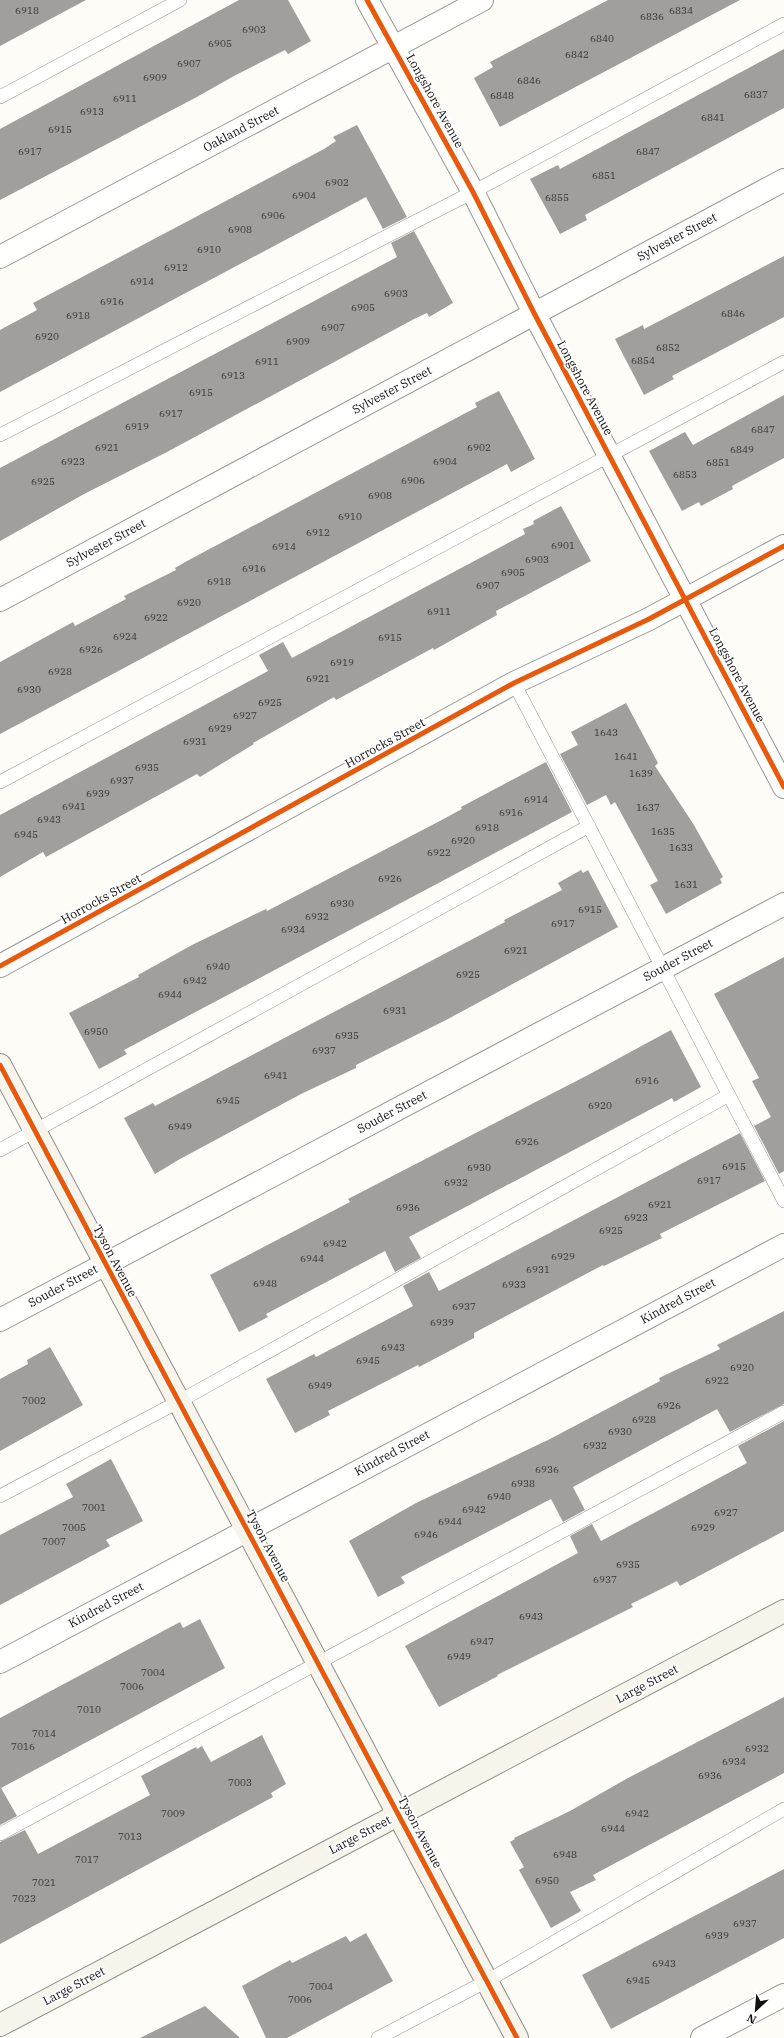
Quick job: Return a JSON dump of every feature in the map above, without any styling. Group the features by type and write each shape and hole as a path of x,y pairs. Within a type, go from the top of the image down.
{"street":[{"name":"Longshore Avenue","path":"367,0 473,192 534,313 784,787"},
{"name":"Oakland Street","path":"0,257 482,0"},
{"name":"Sylvester Street","path":"0,600 784,180"},
{"name":"Horrocks Street","path":"0,966 514,682 649,619 784,546"},
{"name":"Souder Street","path":"0,1320 784,904"},
{"name":"Tyson Avenue","path":"0,1065 34,1132 178,1402 248,1529 318,1663 400,1814 517,2038"},
{"name":"Kindred Street","path":"0,1662 784,1245"},
{"name":"Large Street","path":"0,2025 784,1611"},
{"path":"702,2038 784,1995"}],"lane":[{"path":"0,97 180,0"},
{"path":"0,435 473,192 784,24"},
{"path":"0,782 784,362"},
{"path":"514,682 784,1201"},
{"path":"0,1150 589,826"},
{"path":"0,1496 178,1402 729,1095"},
{"path":"0,1834 784,1412"},
{"path":"378,2038 487,1981 784,1809"}],"building":[{"path":"0,0 86,0 0,46"},
{"path":"239,0 288,0 311,41 288,54 285,50 234,76 0,200 0,129"},
{"path":"608,0 740,0 500,127 474,78 493,67 490,62"},
{"path":"784,49 784,108 585,215 587,220 560,234 530,179 558,165 560,169"},
{"path":"357,125 407,217 383,229 366,197 0,392 0,330 37,310 33,303 324,149 336,141 333,137"},
{"path":"414,231 453,303 429,317 427,313 414,319 167,452 86,493 0,541 0,468 397,257 391,243"},
{"path":"784,256 784,317 672,376 674,379 644,395 615,339 643,325 644,329"},
{"path":"499,391 535,459 511,472 507,464 0,734 0,662 73,622 75,626 126,599 124,596 176,570 175,568 187,561 477,407 475,403"},
{"path":"784,395 784,458 732,486 733,489 701,506 699,502 682,511 649,451 685,432 693,445"},
{"path":"561,506 591,561 496,611 497,615 434,650 433,648 336,700 334,697 253,743 254,744 200,777 197,774 46,857 43,852 0,877 0,815 268,671 259,655 283,642 292,658 525,534 523,529 534,524 533,521"},
{"path":"626,703 658,763 655,766 694,825 723,877 720,879 722,883 666,914 650,885 658,881 615,802 611,805 606,795 587,805 560,754 578,745 571,732"},
{"path":"546,762 572,812 124,1050 127,1054 99,1069 69,1013 139,977 138,975 192,945 266,909 267,911 436,823 462,809 461,807"},
{"path":"581,870 583,873 588,870 618,927 446,1020 356,1065 356,1068 301,1094 155,1174 124,1118 153,1103 155,1106 505,922 504,920 562,890 558,883"},
{"path":"784,957 784,1171 779,1174 754,1126 771,1117 752,1081 759,1078 714,994"},
{"path":"671,1030 701,1087 674,1102 672,1098 409,1237 421,1258 395,1272 385,1251 266,1314 268,1317 239,1332 210,1275 350,1202 348,1199 588,1075"},
{"path":"740,1133 765,1181 660,1234 662,1238 604,1266 603,1265 474,1333 474,1338 419,1367 418,1365 328,1411 330,1415 295,1433 266,1379 314,1354 316,1357 413,1306 403,1286 429,1272 439,1291"},
{"path":"784,1311 784,1404 730,1432 717,1409 573,1487 585,1510 563,1522 551,1499 401,1577 405,1583 378,1597 349,1541 416,1503 548,1440 660,1381 659,1378 720,1349 717,1345"},
{"path":"50,1347 83,1405 0,1451 0,1379 28,1364 27,1360"},
{"path":"784,1421 784,1531 680,1586 677,1581 631,1604 633,1607 497,1675 498,1676 439,1707 405,1646 578,1553 570,1536 592,1524 601,1541 747,1463 738,1446"},
{"path":"111,1459 143,1521 106,1540 110,1546 0,1605 0,1535 73,1497 66,1484"},
{"path":"200,1619 225,1668 1,1788 17,1816 0,1825 0,1718 180,1622 183,1628"},
{"path":"784,1697 784,1773 593,1875 596,1880 570,1892 581,1911 551,1928 519,1870 524,1867 510,1842 515,1839 514,1838 570,1811 628,1778"},
{"path":"262,1735 286,1784 271,1793 273,1797 0,1944 0,1842 25,1830 38,1854 150,1795 141,1776 196,1747 197,1749 202,1746 211,1762"},
{"path":"784,1869 784,1938 611,2029 582,1975"},
{"path":"366,1933 393,1981 287,2038 266,2038 242,1986 290,1960 292,1963 346,1936 350,1942"},
{"path":"205,2006 240,2038 140,2038"}],"cycle path":[{"path":"367,0 473,192 534,313 784,787"},
{"path":"0,966 514,683 649,619 784,546"},
{"path":"0,1065 517,2038"}]}
